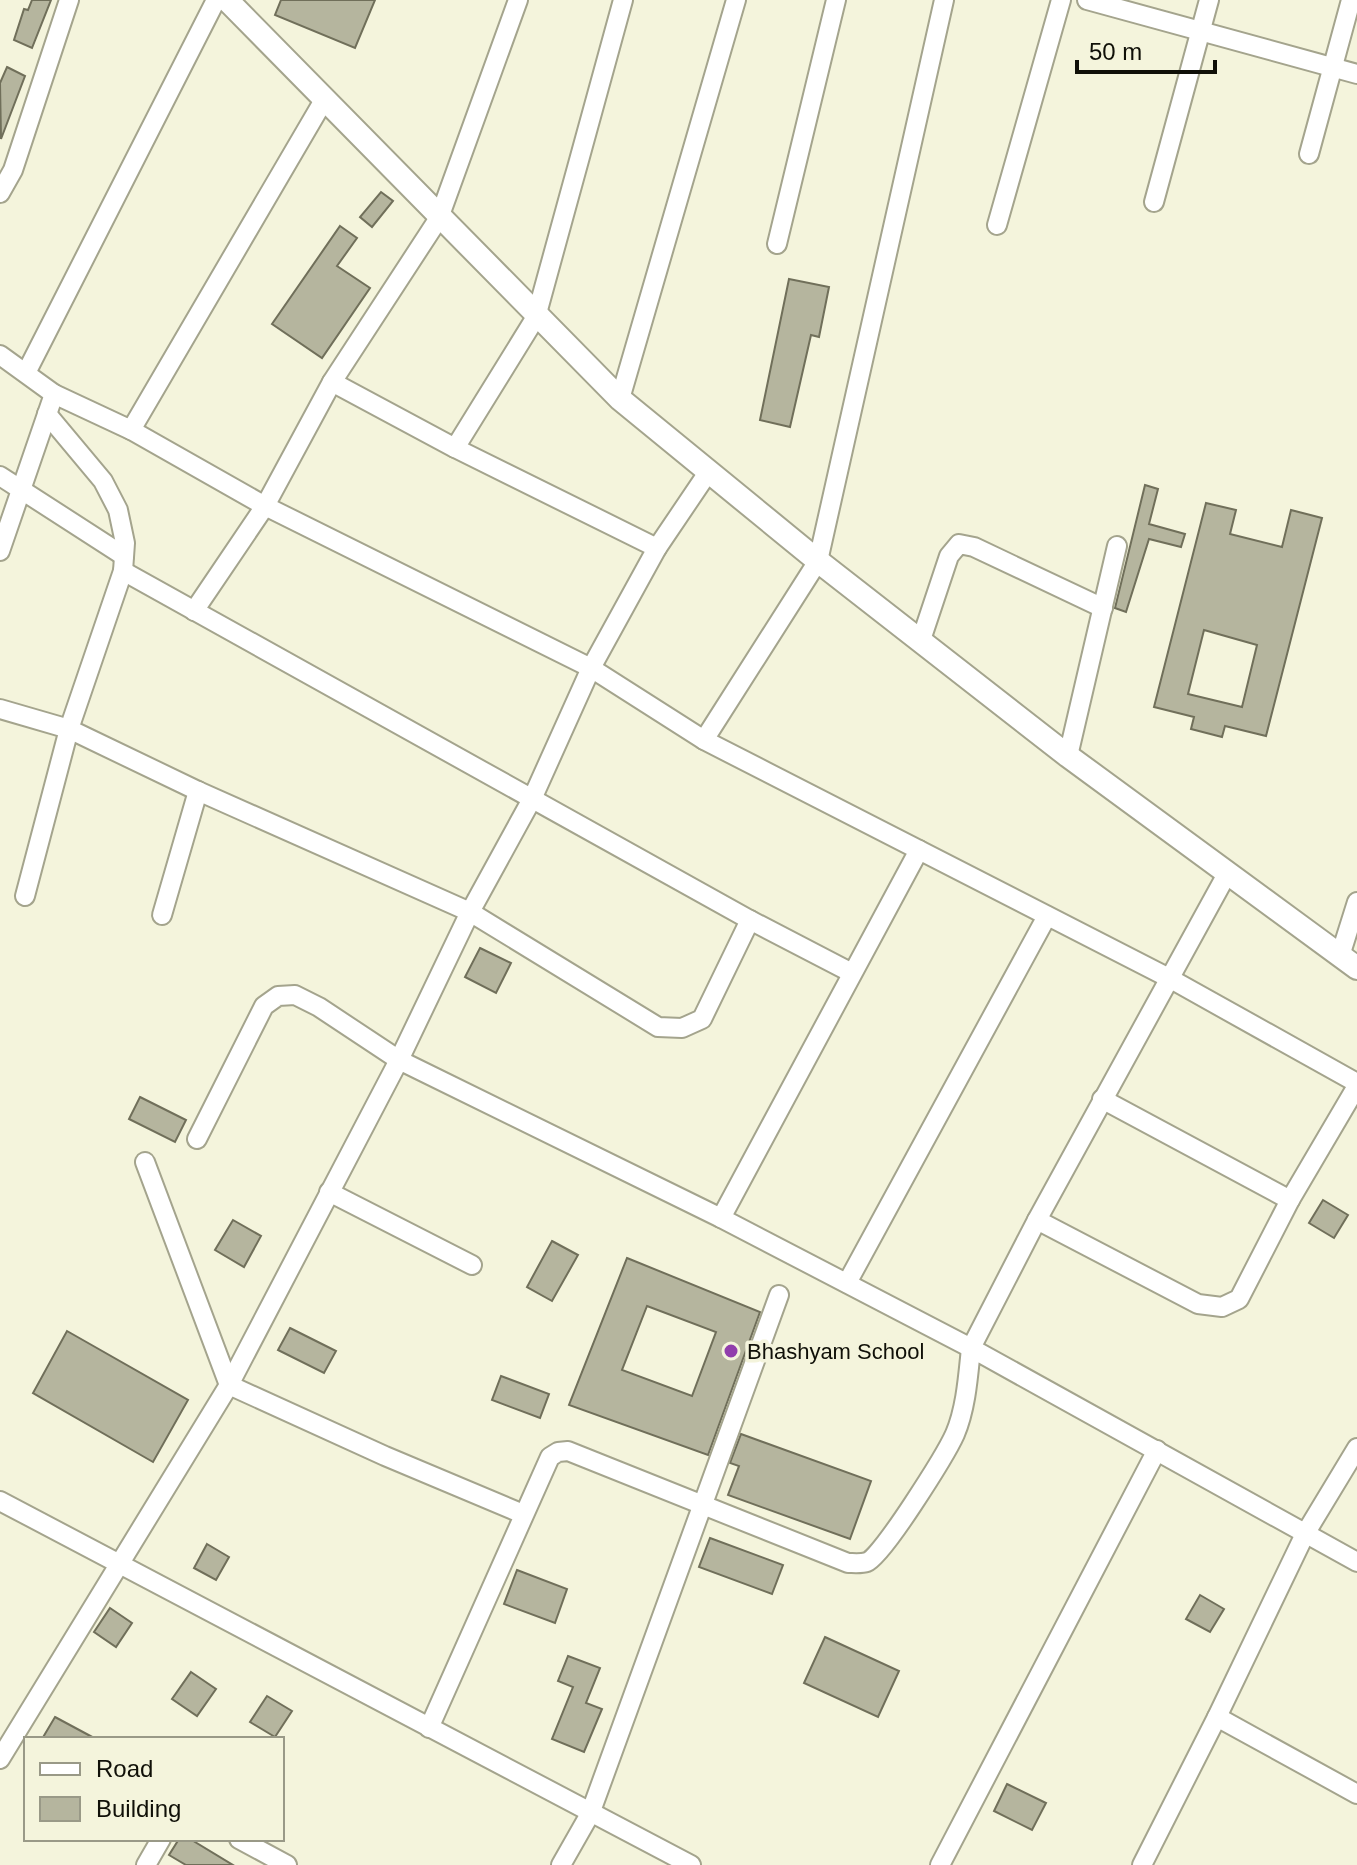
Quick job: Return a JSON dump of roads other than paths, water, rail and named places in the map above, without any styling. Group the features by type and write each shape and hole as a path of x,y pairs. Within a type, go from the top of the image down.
{"street":[{"path":"0,193 13,170 69,0"},
{"path":"26,373 216,0"},
{"path":"227,0 620,399 818,561 1068,756 1349,962 1357,902"},
{"path":"194,611 265,506 332,382 439,218 518,0"},
{"path":"455,448 536,317 623,0"},
{"path":"620,399 736,0"},
{"path":"777,244 836,0"},
{"path":"704,740 818,561 944,0"},
{"path":"997,225 1061,0"},
{"path":"1087,0 1357,74"},
{"path":"1154,202 1209,0"},
{"path":"1309,154 1351,0"},
{"path":"131,430 324,100"},
{"path":"0,355 54,394 131,430 265,506 591,668 704,740 1169,978 1357,1084 1290,1200 1239,1299 1222,1307 1198,1304 1037,1220"},
{"path":"332,382 455,448 657,548"},
{"path":"0,551 54,394"},
{"path":"25,896 69,729 123,564 125,543 118,510 103,481 47,414"},
{"path":"0,1759 229,1385 399,1060 470,912 532,799 591,668 657,548 709,471"},
{"path":"0,476 22,488 123,564 194,611 750,920 852,973"},
{"path":"921,640 949,556 959,544 974,547 1103,608"},
{"path":"1068,756 1117,546"},
{"path":"0,709 69,729 198,791 470,912 658,1027 682,1028 702,1019 750,920"},
{"path":"162,915 198,791"},
{"path":"721,1218 919,850"},
{"path":"429,1728 523,1514 550,1457 558,1452 568,1451 848,1563 867,1562 877,1554 891,1537 954,1435 963,1408 971,1348 1102,1099 1228,872"},
{"path":"847,1283 1047,916"},
{"path":"197,1139 264,1006 278,996 295,995 319,1007 399,1060 847,1283 971,1348 1357,1562"},
{"path":"1102,1099 1290,1200"},
{"path":"145,1162 229,1385 523,1514"},
{"path":"329,1192 472,1265"},
{"path":"561,1865 590,1814 779,1295"},
{"path":"1142,1865 1305,1534 1357,1448"},
{"path":"940,1865 1157,1450"},
{"path":"0,1501 691,1865"},
{"path":"1217,1717 1357,1794"},
{"path":"146,1865 160,1841"},
{"path":"243,1841 287,1865"}],"place":[{"name":"Bhashyam School","path":"731,1351"}]}
